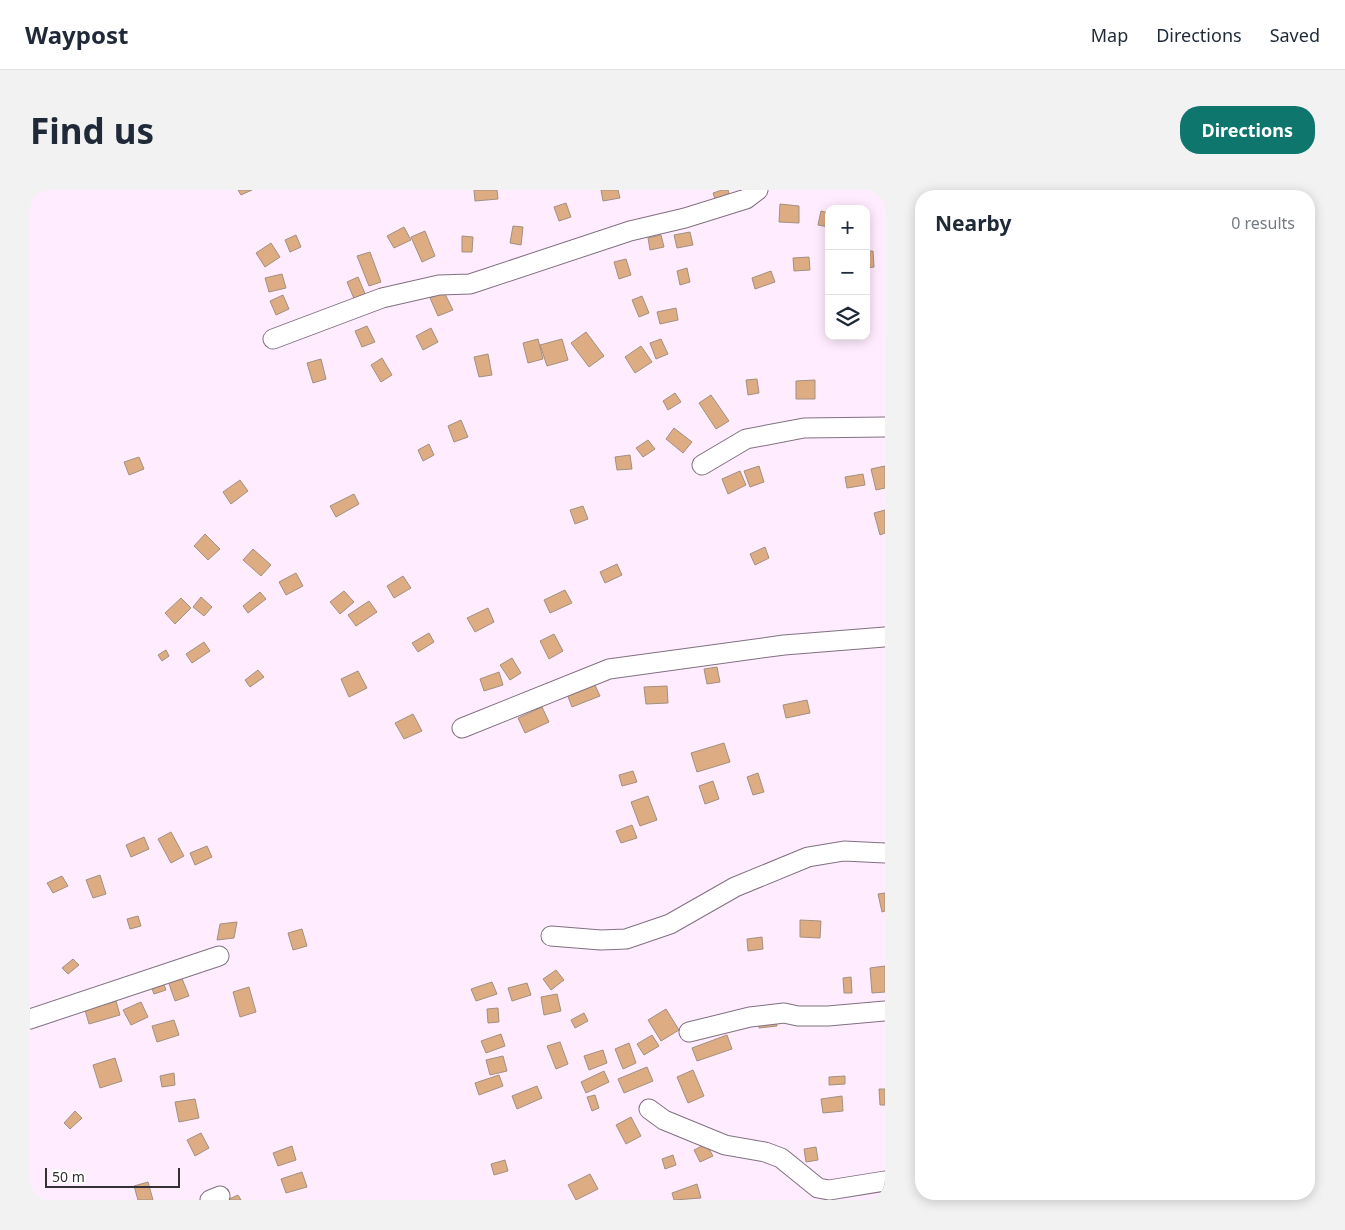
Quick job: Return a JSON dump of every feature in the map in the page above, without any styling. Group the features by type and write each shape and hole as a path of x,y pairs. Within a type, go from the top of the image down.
{"street":[{"path":"273,340 382,298 439,285 470,284 630,231 685,218 746,199 758,190"},
{"path":"702,465 746,440 804,428 885,427"},
{"path":"462,728 609,669 784,645 885,637"},
{"path":"551,936 601,940 626,939 670,924 735,888 808,857 844,851 885,853"},
{"path":"30,1020 219,956"},
{"path":"689,1032 750,1016 784,1013 798,1016 828,1016 885,1011"},
{"path":"649,1109 664,1120 725,1145 765,1152 781,1158 818,1188 829,1190 885,1181"}],"building":[{"path":"238,190 252,190 241,195"},
{"path":"474,190 497,190 498,199 475,201"},
{"path":"601,190 618,190 620,198 603,201"},
{"path":"728,190 731,201 717,205 713,193"},
{"path":"566,203 571,217 559,221 554,207"},
{"path":"780,204 799,206 799,223 779,222"},
{"path":"821,211 825,212 825,226 818,225"},
{"path":"513,226 523,227 521,245 510,243"},
{"path":"404,227 411,240 394,248 387,236"},
{"path":"425,231 435,256 422,262 411,237"},
{"path":"690,232 693,245 677,248 674,235"},
{"path":"296,235 301,247 290,252 285,240"},
{"path":"661,235 664,247 650,250 648,238"},
{"path":"462,236 473,237 472,252 462,252"},
{"path":"271,243 280,257 265,267 256,253"},
{"path":"870,251 873,251 874,267 870,268"},
{"path":"370,252 381,282 369,286 357,256"},
{"path":"809,257 810,270 794,271 793,258"},
{"path":"626,259 631,275 619,279 614,262"},
{"path":"687,268 690,282 680,285 677,271"},
{"path":"771,271 775,282 755,289 752,278"},
{"path":"282,274 286,288 269,292 265,278"},
{"path":"358,277 366,296 355,301 347,282"},
{"path":"444,292 453,310 438,316 430,298"},
{"path":"283,295 289,309 276,315 270,301"},
{"path":"642,296 649,313 639,317 632,300"},
{"path":"676,308 678,320 660,324 657,312"},
{"path":"367,326 375,342 362,347 355,331"},
{"path":"431,328 438,342 423,350 416,336"},
{"path":"586,332 604,356 589,367 571,343"},
{"path":"538,339 543,359 528,363 523,343"},
{"path":"562,339 568,360 547,366 540,345"},
{"path":"661,339 668,354 656,359 650,343"},
{"path":"641,346 652,362 635,373 625,357"},
{"path":"488,354 492,375 479,377 474,357"},
{"path":"382,358 392,375 381,382 371,365"},
{"path":"321,359 326,379 313,383 307,363"},
{"path":"757,379 759,393 748,395 746,380"},
{"path":"815,380 815,399 796,399 796,381"},
{"path":"675,393 681,402 668,410 663,401"},
{"path":"711,395 729,421 716,429 699,403"},
{"path":"461,420 468,437 454,442 448,426"},
{"path":"674,428 692,442 683,453 666,439"},
{"path":"648,440 655,449 643,457 636,448"},
{"path":"429,444 434,455 423,461 418,450"},
{"path":"630,455 632,469 617,470 615,457"},
{"path":"139,457 144,469 129,475 124,462"},
{"path":"759,466 764,482 750,487 744,471"},
{"path":"885,466 885,488 876,490 871,469"},
{"path":"740,471 746,485 728,494 722,479"},
{"path":"863,474 865,485 847,488 845,477"},
{"path":"240,480 248,491 231,504 223,492"},
{"path":"354,494 359,504 336,517 330,506"},
{"path":"583,506 588,519 575,524 570,510"},
{"path":"885,510 885,533 880,535 874,513"},
{"path":"205,534 220,549 208,560 194,546"},
{"path":"765,547 769,558 755,565 750,554"},
{"path":"253,549 271,565 261,576 243,560"},
{"path":"617,564 622,575 605,583 600,572"},
{"path":"296,573 303,586 286,595 279,582"},
{"path":"403,576 411,588 394,598 387,586"},
{"path":"565,590 572,603 550,613 544,600"},
{"path":"344,591 354,602 340,614 330,602"},
{"path":"260,592 266,599 248,613 243,606"},
{"path":"201,597 212,607 204,616 193,607"},
{"path":"181,598 191,608 175,624 165,613"},
{"path":"369,601 377,612 356,626 348,615"},
{"path":"488,608 494,622 475,632 467,618"},
{"path":"429,633 434,642 418,652 412,643"},
{"path":"554,634 563,651 549,659 540,641"},
{"path":"204,642 210,651 192,663 186,654"},
{"path":"166,650 169,656 162,661 158,655"},
{"path":"512,658 521,673 510,680 500,665"},
{"path":"717,667 720,682 707,684 704,669"},
{"path":"258,670 264,677 250,687 245,680"},
{"path":"358,671 367,688 349,697 341,679"},
{"path":"499,672 503,685 484,691 480,679"},
{"path":"594,683 600,696 572,707 567,694"},
{"path":"667,686 668,703 646,704 644,687"},
{"path":"807,700 810,713 786,718 783,705"},
{"path":"542,707 549,722 525,733 518,718"},
{"path":"413,714 422,731 404,739 395,723"},
{"path":"724,743 730,762 697,772 691,753"},
{"path":"633,771 637,782 622,786 619,775"},
{"path":"758,773 764,792 753,795 747,777"},
{"path":"713,781 719,799 705,804 699,786"},
{"path":"648,796 657,820 640,826 631,802"},
{"path":"632,825 637,838 621,843 616,831"},
{"path":"171,832 184,856 171,863 158,839"},
{"path":"144,837 149,849 131,857 126,845"},
{"path":"207,846 212,857 195,865 190,853"},
{"path":"100,875 106,894 93,898 86,880"},
{"path":"62,876 68,886 53,893 47,883"},
{"path":"885,893 885,911 882,912 878,894"},
{"path":"138,916 141,926 130,929 127,919"},
{"path":"800,920 821,921 820,938 800,937"},
{"path":"237,922 234,938 217,940 220,924"},
{"path":"302,929 307,946 293,950 288,933"},
{"path":"762,937 763,949 748,951 747,939"},
{"path":"73,959 79,965 68,974 62,968"},
{"path":"885,966 885,992 872,993 870,968"},
{"path":"556,970 564,980 551,990 543,979"},
{"path":"181,976 189,996 175,1001 168,981"},
{"path":"851,977 852,993 844,993 843,978"},
{"path":"163,982 166,990 154,994 151,986"},
{"path":"492,982 497,994 476,1001 471,989"},
{"path":"527,983 531,995 512,1001 508,988"},
{"path":"249,987 256,1012 240,1017 233,992"},
{"path":"557,994 561,1011 544,1015 541,997"},
{"path":"116,1001 120,1015 89,1024 85,1010"},
{"path":"141,1002 148,1017 131,1025 123,1010"},
{"path":"498,1008 499,1022 488,1023 487,1009"},
{"path":"666,1009 679,1030 661,1041 648,1020"},
{"path":"584,1013 588,1021 575,1028 571,1020"},
{"path":"174,1020 179,1035 157,1042 152,1026"},
{"path":"776,1020 777,1026 759,1028 759,1022"},
{"path":"501,1034 505,1046 486,1053 481,1041"},
{"path":"652,1035 659,1046 644,1055 637,1044"},
{"path":"727,1035 732,1049 697,1061 692,1048"},
{"path":"560,1042 568,1064 556,1069 547,1046"},
{"path":"629,1043 636,1063 623,1069 615,1049"},
{"path":"603,1050 607,1063 589,1070 584,1056"},
{"path":"503,1056 507,1071 490,1075 486,1060"},
{"path":"115,1058 122,1081 100,1088 93,1065"},
{"path":"647,1067 653,1081 624,1093 618,1079"},
{"path":"693,1070 704,1096 688,1103 677,1077"},
{"path":"604,1071 609,1082 586,1093 581,1082"},
{"path":"174,1073 175,1085 162,1087 160,1076"},
{"path":"499,1075 503,1086 479,1095 475,1083"},
{"path":"845,1076 845,1084 829,1085 829,1077"},
{"path":"537,1086 542,1098 517,1109 512,1096"},
{"path":"879,1089 885,1089 885,1105 880,1105"},
{"path":"595,1095 599,1108 592,1111 587,1097"},
{"path":"842,1096 843,1111 823,1113 821,1099"},
{"path":"195,1099 199,1118 179,1122 175,1102"},
{"path":"75,1111 82,1118 70,1129 64,1123"},
{"path":"631,1117 641,1136 626,1144 616,1125"},
{"path":"201,1133 209,1148 195,1156 187,1140"},
{"path":"706,1144 713,1156 700,1162 694,1150"},
{"path":"292,1146 296,1160 278,1166 273,1153"},
{"path":"816,1147 818,1160 806,1162 804,1149"},
{"path":"673,1155 676,1165 665,1169 662,1159"},
{"path":"505,1160 508,1171 494,1175 491,1164"},
{"path":"302,1172 307,1187 286,1193 281,1179"},
{"path":"590,1174 598,1189 576,1200 568,1185"},
{"path":"148,1182 153,1200 138,1200 134,1186"},
{"path":"697,1184 701,1198 674,1200 672,1193"},
{"path":"238,1195 241,1200 227,1200"}]}
